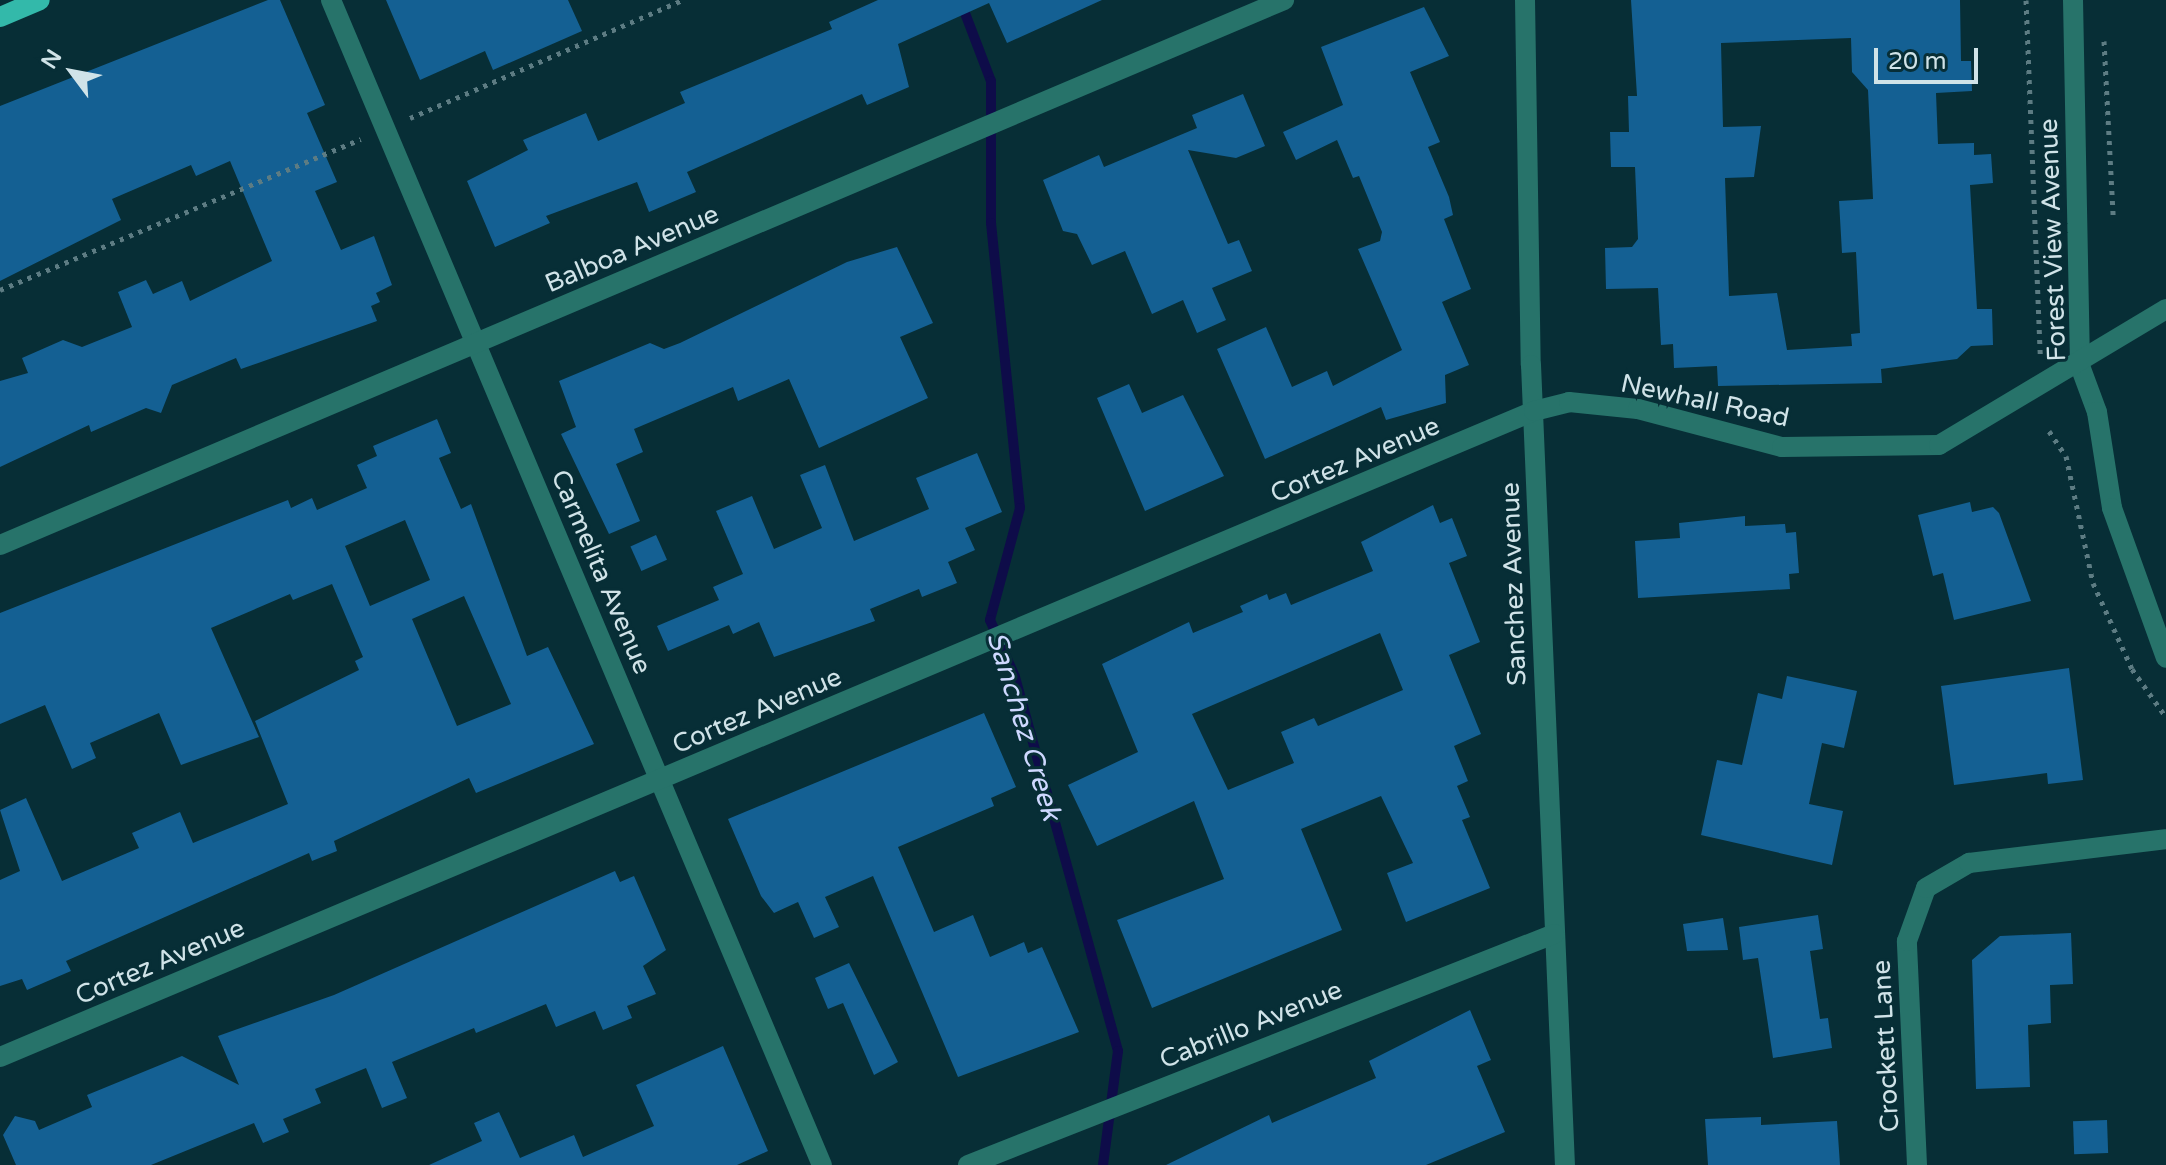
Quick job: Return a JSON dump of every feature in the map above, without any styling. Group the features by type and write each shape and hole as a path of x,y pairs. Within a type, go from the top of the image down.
{"main road":[{"path":"0,17 40,0"}],"street":[{"name":"Carmelita Avenue","path":"331,0 822,1165"},
{"name":"Balboa Avenue","path":"0,545 477,344 1019,109 1284,0"},
{"name":"Sanchez Avenue","path":"1525,0 1534,411 1565,1165"},
{"name":"Forest View Avenue","path":"2073,0 2080,366 2097,412 2112,508 2166,658"},
{"name":"Newhall Road","path":"1534,411 1569,402 1638,409 1782,447 1939,445 2080,366 2166,309"},
{"name":"Cortez Avenue","path":"0,1057 1534,411"},
{"name":"Crockett Lane","path":"1917,1165 1907,941 1926,888 1969,863 2166,839"},
{"name":"Cabrillo Avenue","path":"968,1165 1554,934"}],"path":[{"path":"0,290 683,0"},
{"path":"2026,0 2040,354"},
{"path":"2104,26 2113,215"},
{"path":"2049,431 2066,456 2093,583 2132,669 2166,717"}],"building":[{"path":"268,0 280,0 325,105 307,113 337,182 315,191 341,250 374,236 392,285 376,293 380,302 371,306 377,321 241,369 236,358 172,385 161,413 146,408 91,432 89,425 0,467 0,381 28,373 22,358 63,340 82,347 132,327 118,292 146,280 153,294 182,281 190,301 272,261 230,161 196,176 191,165 112,199 121,220 0,281 0,106"},
{"path":"386,0 568,0 582,31 493,70 485,51 420,80"},
{"path":"878,0 1102,0 1007,43 989,3 898,44 909,87 867,105 862,94 687,172 696,192 649,212 637,182 546,216 550,223 495,247 467,181 528,150 523,140 586,113 598,141 685,103 680,92 832,29 829,22"},
{"path":"1631,0 1960,0 1961,61 1971,61 1972,91 1936,93 1938,144 1974,143 1974,155 1991,154 1993,183 1970,185 1977,309 1992,309 1993,345 1971,346 1957,359 1881,369 1882,383 1718,386 1717,366 1674,368 1673,344 1661,345 1658,288 1606,289 1605,248 1632,247 1638,239 1635,167 1611,167 1610,132 1629,132 1628,96 1637,96","holes":["1851,38 1852,72 1868,90 1873,199 1839,201 1842,253 1856,252 1860,333 1851,334 1852,346 1787,350 1777,293 1729,296 1725,178 1754,177 1761,126 1723,127 1721,43"]},
{"path":"1424,7 1449,56 1410,72 1440,142 1428,147 1449,197 1453,215 1444,219 1471,289 1442,302 1469,365 1445,375 1446,403 1386,420 1381,407 1265,459 1217,349 1266,327 1292,387 1327,371 1333,386 1402,350 1358,249 1380,241 1382,232 1359,176 1353,178 1337,140 1296,160 1283,132 1343,105 1321,47"},
{"path":"1243,94 1265,146 1236,158 1188,150 1228,244 1239,240 1252,271 1212,288 1226,320 1197,333 1183,300 1152,314 1125,251 1092,265 1077,234 1063,231 1043,180 1099,155 1104,167 1197,128 1192,115"},
{"path":"897,247 933,323 900,337 928,398 819,448 789,379 738,401 733,387 634,429 643,452 616,464 640,521 609,534 561,434 576,427 559,381 650,343 664,349 680,343 847,262"},
{"path":"1129,384 1142,413 1183,395 1224,476 1145,511 1097,398"},
{"path":"437,419 451,453 439,458 461,509 471,504 527,656 548,647 594,744 476,793 469,778 334,841 337,851 312,861 309,853 66,961 71,971 27,990 22,979 0,986 0,880 20,871 0,810 26,798 62,881 139,848 132,833 180,812 193,843 288,804 255,721 359,670 355,661 363,657 332,584 293,600 290,594 211,628 259,737 181,765 159,713 90,743 96,758 72,769 45,705 0,724 0,613 288,500 291,508 312,498 317,510 367,488 357,465 377,456 373,446","holes":["405,520 430,580 370,606 345,546","464,596 511,704 457,726 412,619"]},
{"path":"977,453 1002,512 965,528 975,550 948,562 957,583 922,597 919,589 870,609 875,621 774,657 759,622 733,634 729,625 668,651 657,626 719,600 713,587 743,574 716,511 752,496 774,549 822,528 800,475 825,465 854,541 929,509 916,478"},
{"path":"1970,502 1972,512 1993,507 1999,513 2031,601 1954,620 1943,573 1933,576 1918,515"},
{"path":"1433,505 1440,523 1452,518 1467,556 1449,563 1480,642 1449,655 1481,734 1454,746 1468,781 1457,786 1470,817 1462,820 1490,888 1406,922 1387,873 1413,863 1381,796 1301,829 1342,930 1152,1008 1117,920 1224,879 1194,801 1097,846 1068,785 1138,752 1102,664 1189,622 1193,633 1243,612 1240,606 1267,594 1269,600 1286,593 1291,605 1373,571 1361,542","holes":["1380,633 1403,690 1318,726 1314,718 1281,732 1294,763 1228,790 1192,714"]},
{"path":"1745,516 1745,526 1785,524 1786,533 1796,532 1799,573 1789,574 1790,589 1638,598 1635,541 1680,538 1679,523"},
{"path":"656,535 667,560 641,571 630,546"},
{"path":"2069,668 2083,780 2048,784 2047,773 1954,785 1941,686"},
{"path":"1787,676 1857,691 1844,748 1822,743 1809,804 1843,811 1832,865 1701,835 1717,760 1742,765 1758,693 1782,699"},
{"path":"984,713 1016,787 991,798 994,806 898,847 934,932 973,915 990,957 1024,942 1028,953 1042,947 1079,1032 958,1077 873,876 825,897 839,927 814,938 798,902 774,913 761,896 728,819"},
{"path":"615,871 620,882 634,876 666,950 643,966 656,994 627,1006 632,1018 603,1030 595,1011 556,1027 546,1004 476,1033 474,1028 392,1062 407,1098 382,1108 366,1068 315,1089 321,1103 283,1119 289,1132 263,1143 254,1123 151,1165 16,1165 3,1135 15,1116 35,1121 39,1130 92,1107 87,1095 182,1056 239,1085 218,1036 334,995"},
{"path":"1818,915 1823,949 1810,951 1820,1019 1828,1018 1832,1048 1773,1058 1758,958 1743,960 1739,927"},
{"path":"1723,918 1728,950 1687,951 1683,924"},
{"path":"2071,933 2073,984 2050,985 2051,1023 2028,1025 2030,1087 1976,1089 1972,960 2000,936"},
{"path":"849,963 898,1062 874,1075 843,1003 828,1009 815,978"},
{"path":"1470,1010 1491,1060 1477,1066 1505,1132 1426,1165 1166,1165 1269,1115 1272,1123 1376,1078 1369,1061"},
{"path":"723,1046 768,1151 737,1165 429,1165 482,1141 474,1123 499,1112 520,1158 574,1135 583,1157 654,1126 636,1085"},
{"path":"1761,1117 1761,1125 1837,1121 1840,1165 1708,1165 1705,1119"},
{"path":"2107,1120 2108,1153 2074,1154 2073,1121"}],"waterway":[{"name":"Sanchez Creek","path":"960,0 991,81 991,223 1020,508 990,620 1015,677 1118,1051 1103,1165"}]}
